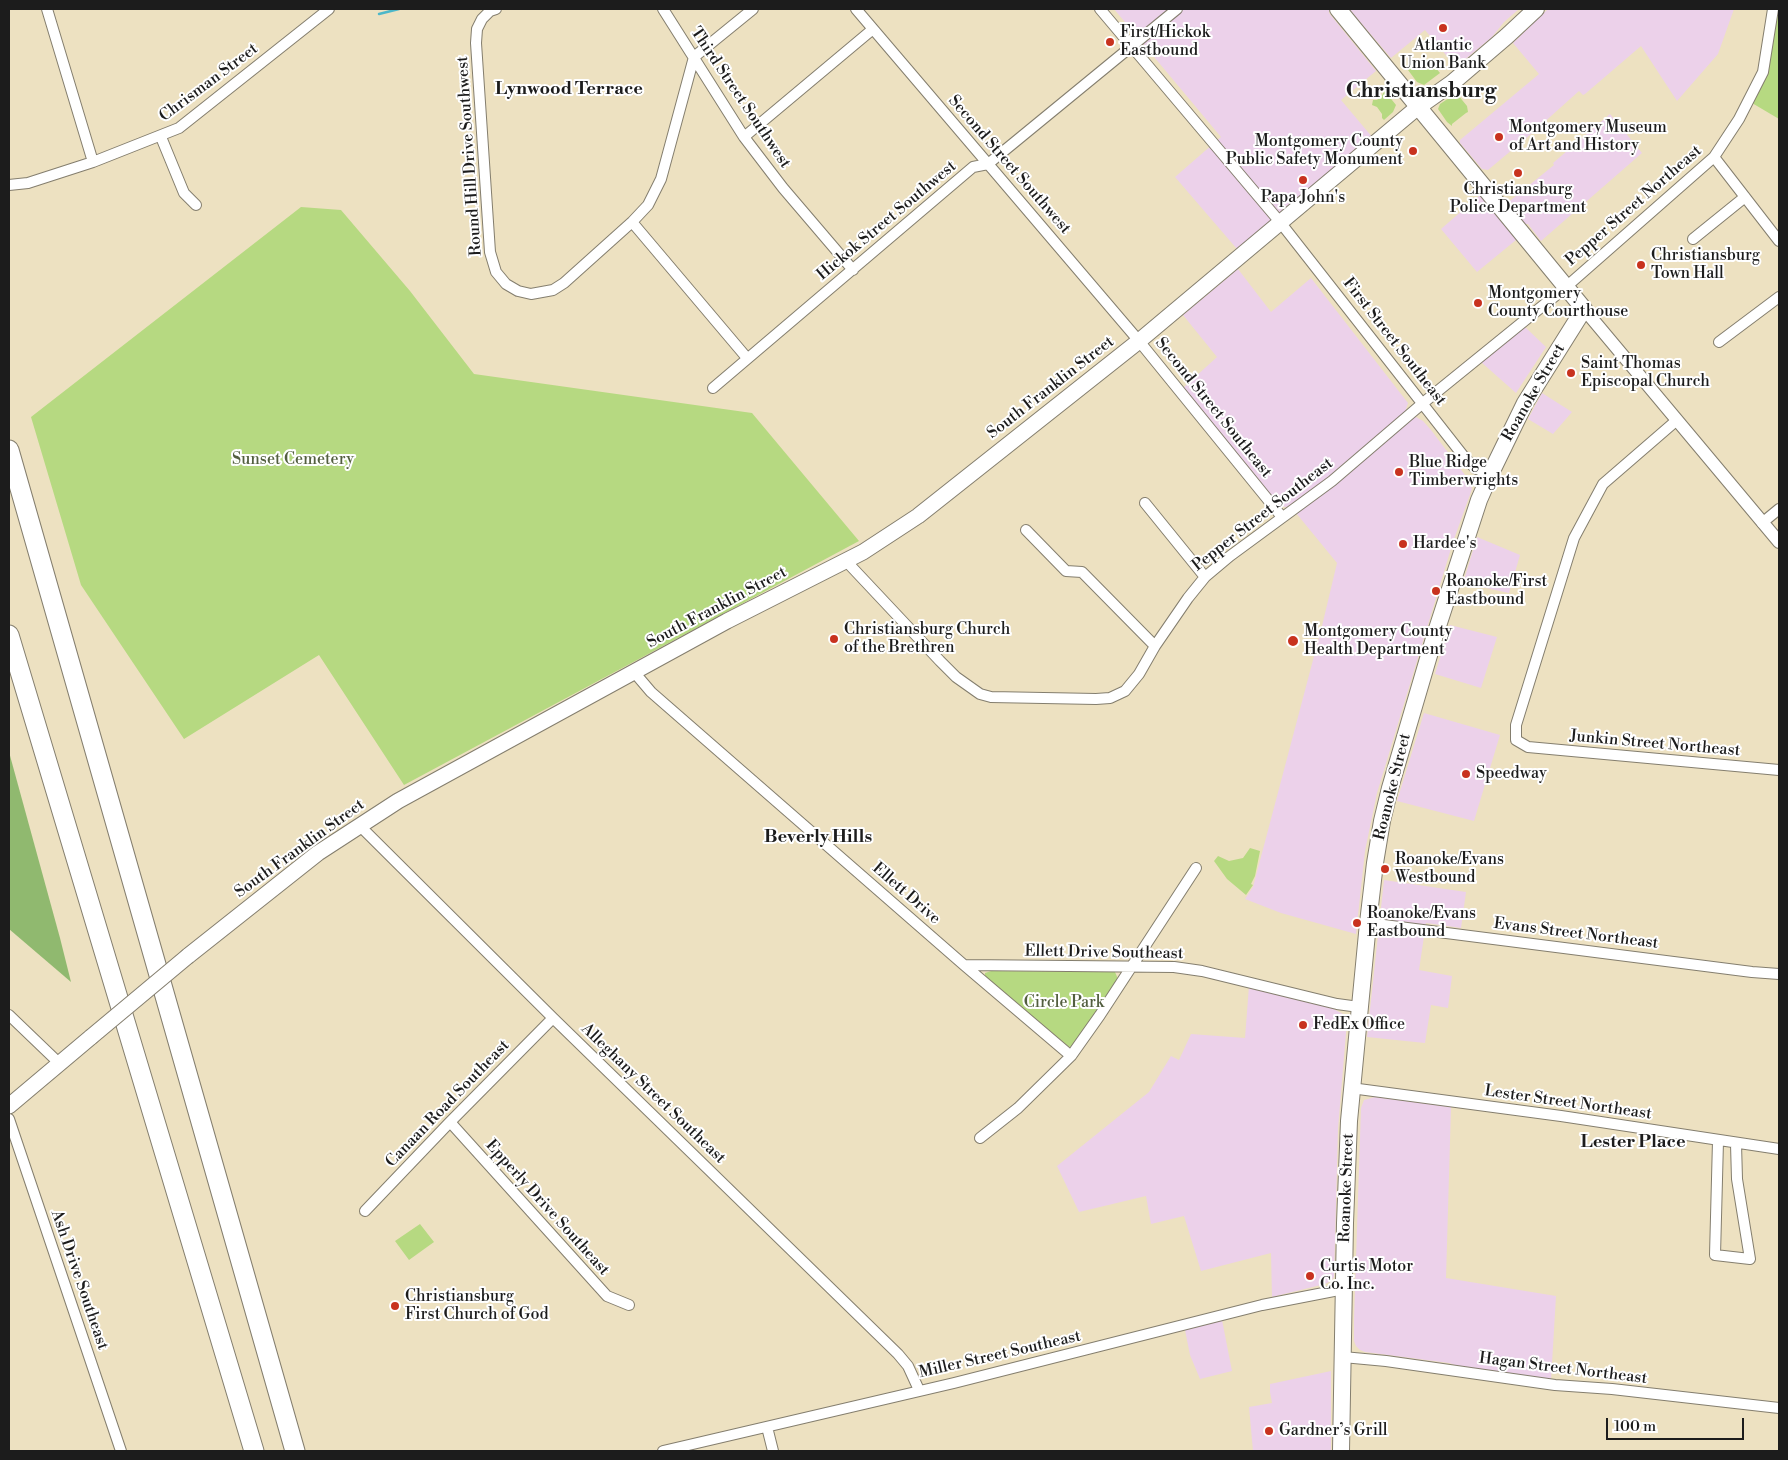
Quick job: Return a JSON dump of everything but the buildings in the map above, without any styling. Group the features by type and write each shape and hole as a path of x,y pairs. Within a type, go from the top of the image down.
{"highway":[{"path":"9,450 295,1451"},
{"path":"9,635 254,1451"}],"main road":[{"path":"1338,9 1584,309"},
{"path":"1418,107 1452,83 1508,36 1536,9"},
{"name":"South Franklin Street","path":"9,1106 188,956 318,853 359,825 435,780 727,621 846,561 918,516 1139,341 1418,107"},
{"name":"Roanoke Street","path":"1341,1451 1351,1088 1375,863 1390,788 1464,544 1490,475 1525,403 1584,309"}],"street":[{"path":"48,9 93,162"},
{"name":"Chrisman Street","path":"9,185 28,183 93,162 161,137 179,128 329,9"},
{"name":"Round Hill Drive Southwest","path":"496,9 490,11 482,19 477,30 476,44 490,252 496,272 506,284 518,291 531,294 553,290 564,283 648,206 661,179 694,57"},
{"name":"Third Street Southwest","path":"663,9 744,137 783,188 852,270"},
{"path":"694,57 752,9"},
{"name":"Second Street Southwest","path":"856,9 1139,341"},
{"name":"First Street Southeast","path":"1100,9 1280,222 1466,458 1475,468 1490,475"},
{"name":"Hickok Street Southwest","path":"713,388 973,167 988,164 1177,9"},
{"name":"Pepper Street Northeast","path":"1566,287 1714,157 1739,119 1763,72 1773,9"},
{"path":"744,137 873,29"},
{"path":"161,137 184,193 196,205"},
{"path":"1714,157 1779,240"},
{"path":"1693,239 1745,197"},
{"path":"632,222 748,358"},
{"name":"Pepper Street Southeast","path":"846,561 956,677 980,694 991,697 1110,698 1125,691 1139,674 1155,646 1205,577 1332,481 1423,403 1566,287"},
{"path":"1719,342 1779,297"},
{"path":"1584,309 1779,542"},
{"name":"Second Street Southeast","path":"1139,341 1282,517"},
{"name":"Junkin Street Northeast","path":"1677,420 1603,484 1574,538 1516,725 1516,740 1528,747 1779,770"},
{"path":"1145,503 1205,577"},
{"path":"1762,523 1779,509"},
{"path":"1026,530 1066,571 1082,572 1155,646"},
{"name":"Ellett Drive","path":"634,672 651,692 1071,1056"},
{"name":"Alleghany Street Southeast","path":"359,825 553,1018 898,1354 908,1366 919,1390"},
{"path":"980,1138 1018,1108 1071,1056 1132,967 1196,868"},
{"name":"Evans Street Northeast","path":"1368,923 1779,974"},
{"name":"Ellett Drive Southeast","path":"964,965 1174,967 1202,970 1337,1004 1359,1006"},
{"path":"9,1015 59,1063"},
{"name":"Canaan Road Southeast","path":"365,1211 553,1018"},
{"name":"Lester Street Northeast","path":"1351,1088 1561,1116 1779,1149"},
{"name":"Ash Drive Southeast","path":"9,1119 121,1451"},
{"name":"Epperly Drive Southeast","path":"450,1122 607,1296 628,1305"},
{"path":"1718,1141 1715,1255 1750,1259 1737,1179 1736,1144"},
{"name":"Miller Street Southeast","path":"663,1451 1099,1347 1262,1305 1344,1289"},
{"name":"Hagan Street Northeast","path":"1343,1357 1386,1361 1555,1385 1622,1390 1779,1408"},
{"path":"767,1427 773,1451"}],"shaded area":[{"path":"1114,9 1329,9 1329,13 1376,71 1341,100 1373,138 1363,147 1360,146 1237,249 1175,177 1221,137"},
{"path":"1349,9 1519,9 1504,22 1492,37 1456,67 1425,30 1391,58"},
{"path":"1548,9 1734,9 1718,54 1677,101 1641,46 1585,94 1583,95 1579,91 1488,170 1482,169 1460,143 1460,140 1539,74 1513,43"},
{"path":"1610,114 1642,153 1541,241 1528,224 1523,224 1506,204 1554,165 1553,163"},
{"path":"1479,196 1483,196 1487,204 1506,227 1510,226 1515,233 1514,237 1516,240 1477,272 1441,229"},
{"path":"1238,269 1271,312 1311,278 1408,403 1405,412 1321,483 1287,507 1278,506 1183,388 1217,357 1183,315"},
{"path":"1524,326 1546,347 1516,393 1481,362"},
{"path":"1542,393 1572,412 1553,434 1528,419"},
{"path":"1416,417 1423,421 1431,430 1470,482 1472,489 1453,542 1377,793 1365,851 1356,934 1281,913 1245,899 1253,887 1337,563 1296,513 1412,418"},
{"path":"1477,537 1520,555 1509,593 1463,583"},
{"path":"1450,625 1497,637 1481,688 1435,674"},
{"path":"1424,713 1500,735 1474,821 1397,801"},
{"path":"1384,880 1466,892 1461,928 1426,923 1419,970 1452,976 1448,1008 1431,1005 1425,1043 1367,1037"},
{"path":"1249,986 1326,1005 1343,1014 1347,1021 1338,1129 1334,1277 1325,1284 1272,1297 1271,1253 1201,1271 1184,1216 1151,1224 1146,1196 1079,1212 1057,1166 1149,1092 1171,1056 1179,1060 1191,1034 1245,1038"},
{"path":"1375,1097 1451,1107 1446,1278 1556,1296 1551,1380 1463,1368 1449,1363 1365,1352 1356,1346 1354,1341 1354,1319 1361,1108 1364,1100"},
{"path":"1222,1320 1232,1371 1200,1379 1190,1355 1185,1330"},
{"path":"1331,1371 1331,1451 1253,1451 1249,1407 1272,1403 1270,1384"}],"green space":[{"path":"1776,16 1779,17 1779,119 1752,103 1768,71"},
{"path":"1419,60 1429,60 1440,73 1424,85 1417,82 1408,70"},
{"path":"1384,90 1396,105 1393,112 1384,120 1377,107 1372,105 1373,100 1377,100"},
{"path":"1458,95 1467,106 1468,112 1452,124 1452,126 1438,109 1440,104"},
{"name":"Sunset Cemetery","path":"301,207 341,210 410,291 474,374 752,413 859,541 404,785 319,655 184,739 81,585 31,417"},
{"path":"9,752 60,938 71,982 9,929"},
{"path":"1250,848 1260,851 1255,876 1251,884 1253,885 1246,895 1227,879 1214,861 1218,856 1229,861 1243,858"},
{"name":"Circle Park","path":"991,971 1115,972 1118,979 1075,1045 1069,1047 985,977 985,973"},
{"path":"420,1224 434,1242 409,1260 395,1241"}],"waterway":[{"path":"379,14 399,9"}],"place":[{"name":"Atlantic Union Bank","path":"1443,28"},
{"name":"First/Hickok Eastbound","path":"1110,42"},
{"name":"Montgomery Museum of Art and History","path":"1499,137"},
{"name":"Montgomery County Public Safety Monument","path":"1413,151"},
{"name":"Christiansburg Police Department","path":"1518,173"},
{"name":"Papa John's","path":"1303,180"},
{"name":"Christiansburg Town Hall","path":"1641,265"},
{"name":"Montgomery County Courthouse","path":"1478,303"},
{"name":"Saint Thomas Episcopal Church","path":"1571,373"},
{"name":"Blue Ridge Timberwrights","path":"1399,472"},
{"name":"Hardee's","path":"1403,544"},
{"name":"Roanoke/First Eastbound","path":"1436,591"},
{"name":"Christiansburg Church of the Brethren","path":"834,639"},
{"name":"Montgomery County Health Department","path":"1293,641"},
{"name":"Speedway","path":"1466,774"},
{"name":"Roanoke/Evans Westbound","path":"1385,869"},
{"name":"Roanoke/Evans Eastbound","path":"1357,923"},
{"name":"FedEx Office","path":"1303,1025"},
{"name":"Curtis Motor Co. Inc.","path":"1310,1276"},
{"name":"Christiansburg First Church of God","path":"395,1306"},
{"name":"Gardner’s Grill","path":"1269,1431"}],"district":[{"name":"Lynwood Terrace","path":"569,90"},
{"name":"Christiansburg","path":"1421,92"},
{"name":"Beverly Hills","path":"818,838"},
{"name":"Lester Place","path":"1633,1143"}]}
